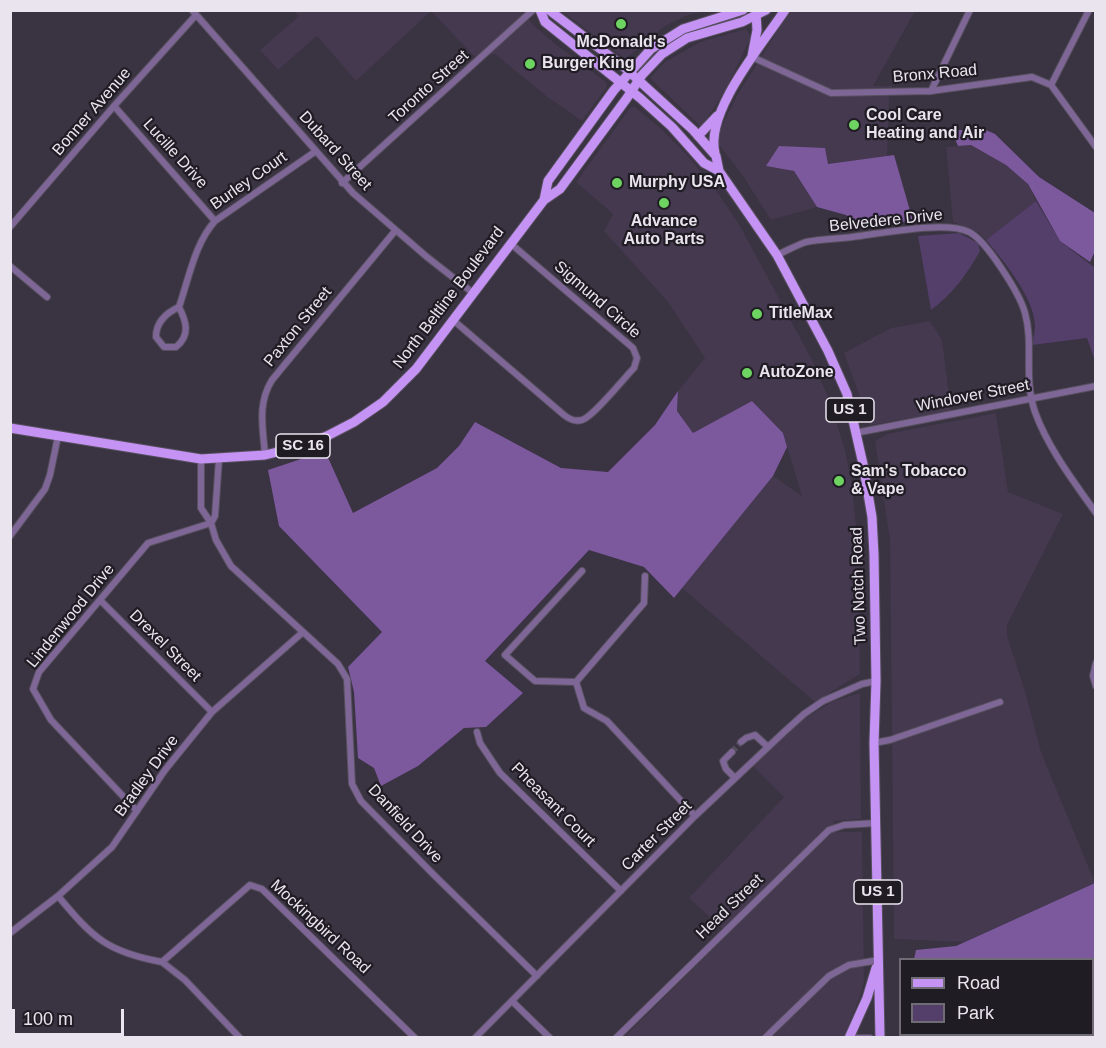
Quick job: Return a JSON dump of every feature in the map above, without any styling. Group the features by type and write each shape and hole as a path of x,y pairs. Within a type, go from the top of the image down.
{"main road":[{"name":"Two Notch Road","path":"540,10 545,22 632,91 672,127 704,163 719,171"},
{"path":"549,10 626,70 640,77 716,156"},
{"path":"544,200 548,181 621,82 626,70 651,49 677,32 700,22 743,10"},
{"name":"North Beltline Boulevard","path":"10,428 201,459 266,455 298,447 327,436 369,412 394,392 416,369 510,243 544,200 560,189 640,77 662,54 681,42 703,33 734,25 755,13 766,10"},
{"path":"698,136 719,114 752,57 785,10"},
{"path":"752,57 757,30 755,13"},
{"name":"Two Notch Road","path":"719,114 714,136 719,171 777,255 828,351 847,394 863,464 872,517 880,1038"},
{"path":"849,1038 867,998 879,960"}],"street":[{"name":"Toronto Street","path":"342,183 533,10"},
{"path":"931,91 970,10"},
{"path":"1089,10 1051,85 1095,147"},
{"name":"Dubard Street","path":"194,13 342,183 395,231 473,293"},
{"name":"Bonner Avenue","path":"10,227 194,13"},
{"name":"Bronx Road","path":"752,57 831,93 931,91 1032,77 1051,85"},
{"name":"Lucille Drive","path":"114,106 216,220"},
{"name":"Burley Court","path":"179,307 186,324 185,336 180,344 168,348 156,337 157,326 164,316 179,307 203,238 216,220 316,151"},
{"name":"Belvedere Drive","path":"777,255 805,242 923,229 954,228 978,238 1023,305 1027,321 1028,379 1031,398 1044,432 1095,513"},
{"name":"Paxton Street","path":"266,455 261,415 266,389 395,231"},
{"name":"Sigmund Circle","path":"453,320 564,415 575,420 586,419 634,368 637,358 633,348 510,243"},
{"path":"10,266 47,297"},
{"name":"Windover Street","path":"855,434 1095,386"},
{"path":"10,536 45,489 58,436"},
{"name":"Danfield Drive","path":"201,459 201,508 211,523 216,540 231,566 338,664 348,679 352,784 361,801 537,975"},
{"path":"211,523 215,516 219,459"},
{"name":"Lindenwood Drive","path":"137,811 51,720 33,689 39,672 148,543 211,523"},
{"path":"576,682 535,681 504,655 582,572"},
{"path":"576,682 644,603 645,576"},
{"name":"Drexel Street","path":"100,600 212,712"},
{"name":"Bradley Drive","path":"10,933 58,896 112,848 165,770 212,712 303,632"},
{"path":"1095,663 1093,676 1095,686"},
{"name":"Carter Street","path":"475,1038 695,816 804,714 823,701 862,684 876,681"},
{"path":"576,682 584,708 607,722 695,816"},
{"path":"874,743 890,740 999,702"},
{"name":"Pheasant Court","path":"477,732 480,742 500,773 621,891"},
{"path":"741,742 755,735 768,747"},
{"path":"732,752 723,760 726,769 735,778"},
{"name":"Head Street","path":"616,1038 829,830 844,825 877,823"},
{"name":"Mockingbird Road","path":"162,963 250,885 262,889 415,1038"},
{"path":"58,896 81,924 109,948 134,958 162,963 185,980 240,1038"},
{"path":"765,1038 830,976 849,965 879,960"},
{"path":"512,1001 550,1038"},
{"path":"856,1038 870,1038"}],"shaded area":[{"path":"294,11 431,11 356,81 317,36 278,70 260,50 299,16"},
{"path":"431,11 522,11 533,25 554,43 607,83 606,88 582,121 546,96 495,54 474,56"},
{"path":"562,11 706,11 688,15 665,26 625,59"},
{"path":"790,11 915,11 873,86 892,86 889,99 887,156 828,164 767,166 794,171 817,207 771,220 741,173 719,145 718,134 738,94"},
{"path":"746,29 751,37 725,91 701,127 650,78 665,62 700,42"},
{"path":"634,106 687,155 715,189 739,224 811,358 829,399 845,450 852,485 859,558 860,674 815,702 682,588 773,476 802,496 783,433 752,401 693,433 677,411 678,391 705,358 668,302 604,231 613,214 576,182 630,108"},
{"path":"951,130 986,130 995,134 1039,177 1095,213 1095,251 1090,262 1060,241 1028,184 1006,165 971,145 958,146"},
{"path":"971,145 1006,165 1028,184 1036,201 986,240 978,232 953,222 946,147"},
{"path":"779,146 825,148 828,164 894,155 913,221 861,225 846,215 817,207 794,171 766,166"},
{"path":"930,321 942,340 951,411 870,425 844,353 891,328"},
{"path":"678,391 677,411 693,433 752,401 783,433 787,447 773,476 674,598 644,567 589,550 485,661 523,693 486,727 464,728 418,766 381,786 374,768 358,758 354,692 348,667 382,632 279,526 268,470 325,451 353,513 437,468 459,446 475,422 561,468 608,472 655,425"},
{"path":"996,413 1008,492 1063,514 1007,625 1007,636 1025,691 1041,752 1095,883 964,942 894,939 890,540 875,441 887,434"},
{"path":"860,693 861,819 834,821 837,832 862,832 864,981 844,1037 623,1038 728,934 689,898 784,797 753,766 805,718 834,701"},
{"path":"1095,883 1095,1037 902,1037 1094,1036 1094,958 914,958 916,950 956,946"}],"green space":[{"path":"1036,201 1060,241 1095,268 1095,361 1087,338 1032,345 1035,326 1030,304 1017,280 986,240"},
{"path":"959,233 978,243 980,251 959,283 931,310 918,236"}],"tunnel":[{"path":"732,752 741,742"}],"place":[{"name":"McDonald's","path":"621,24"},
{"name":"Burger King","path":"530,64"},
{"name":"Cool Care Heating and Air","path":"854,125"},
{"name":"Murphy USA","path":"617,183"},
{"name":"Advance Auto Parts","path":"664,203"},
{"name":"TitleMax","path":"757,314"},
{"name":"AutoZone","path":"747,373"},
{"name":"Sam's Tobacco & Vape","path":"839,481"}]}
